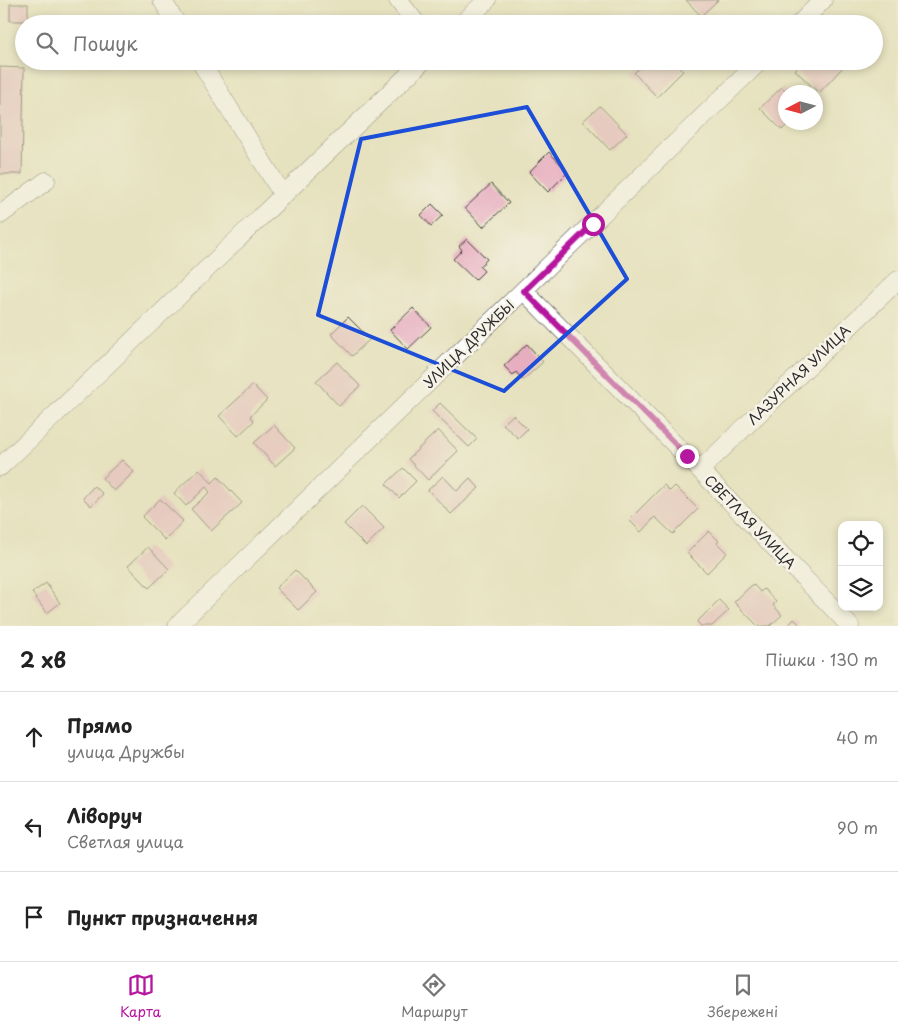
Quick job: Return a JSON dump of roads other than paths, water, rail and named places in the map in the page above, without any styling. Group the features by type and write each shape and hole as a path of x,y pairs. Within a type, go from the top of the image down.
{"street":[{"path":"162,0 171,15"},
{"path":"398,0 410,15"},
{"path":"471,15 487,0"},
{"path":"808,15 823,0"},
{"path":"206,70 283,195"},
{"path":"0,467 143,332 414,70"},
{"name":"УЛИЦА ДРУЖБЫ","path":"177,626 751,70"},
{"path":"0,214 46,181"},
{"name":"ЛАЗУРНАЯ УЛИЦА","path":"700,470 898,280"},
{"name":"СВЕТЛАЯ УЛИЦА","path":"524,291 850,626"}]}
